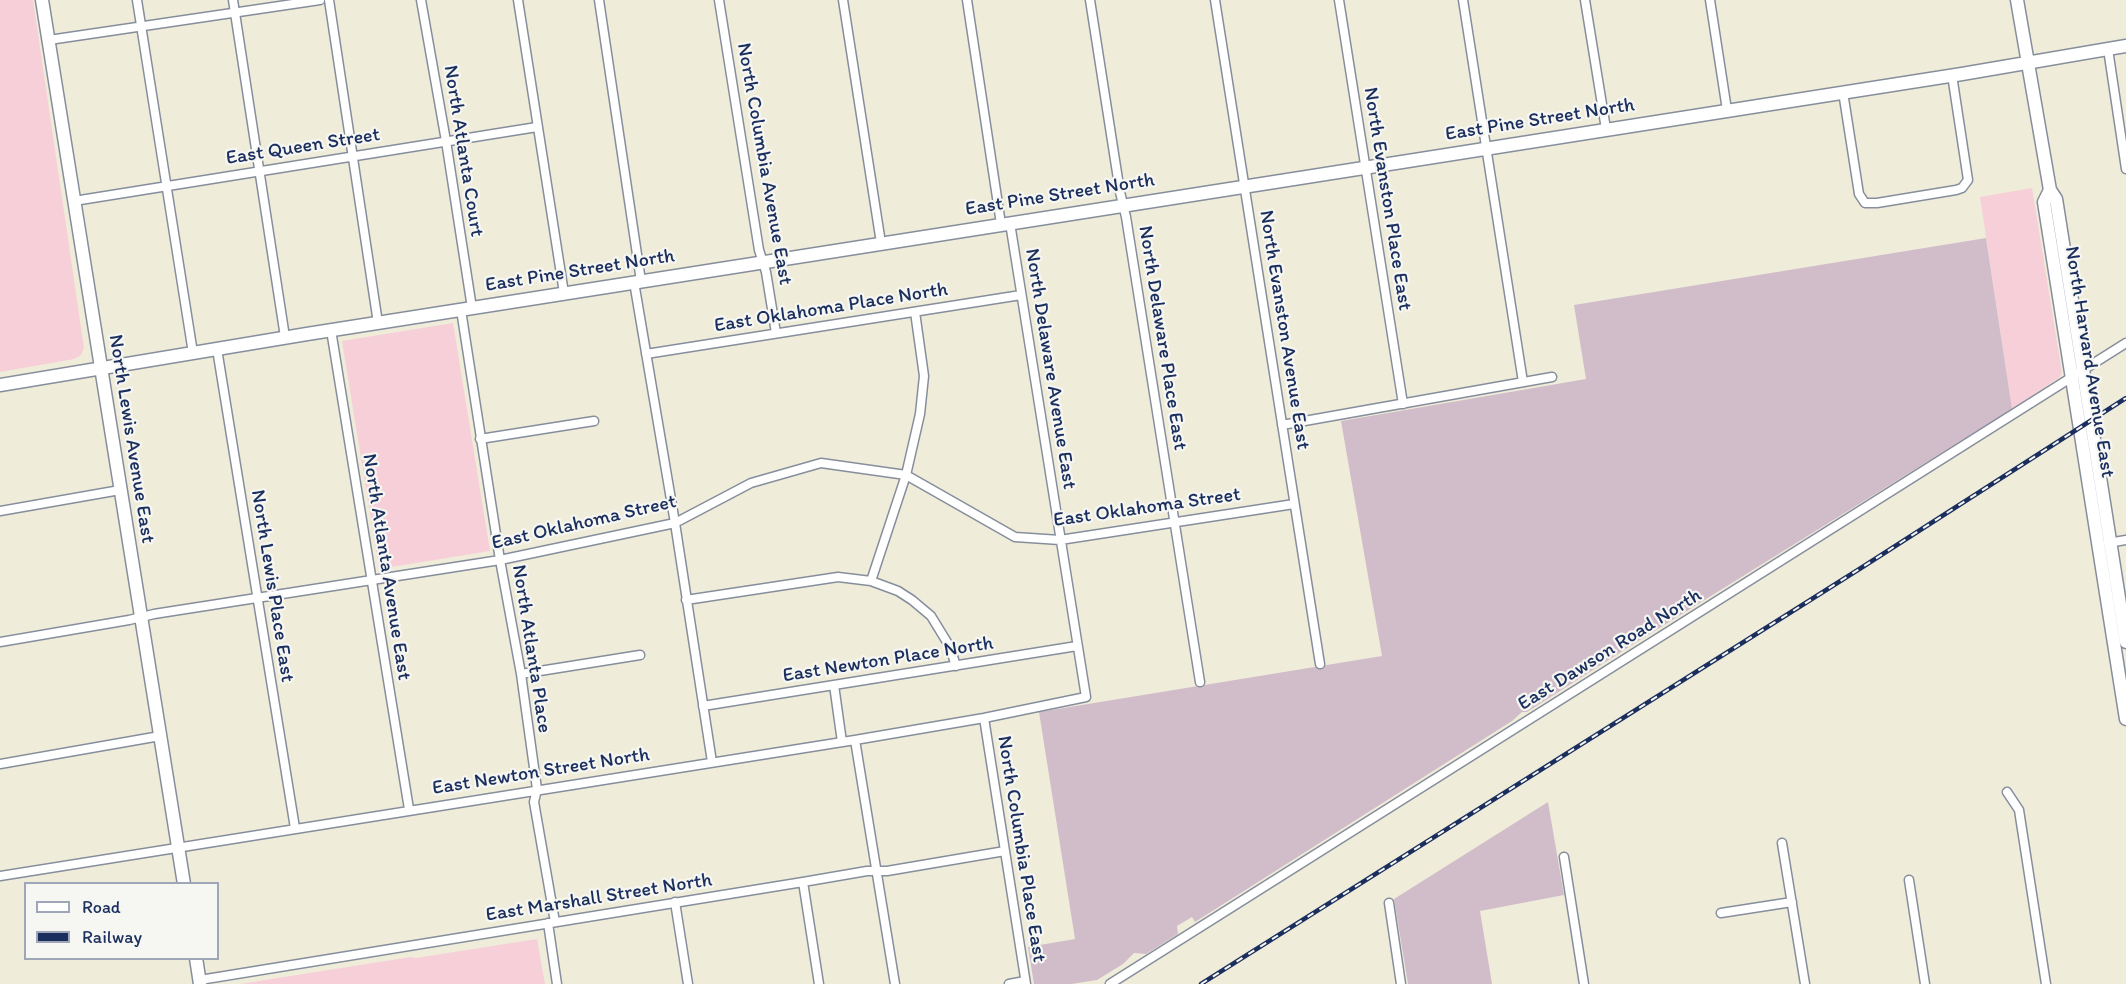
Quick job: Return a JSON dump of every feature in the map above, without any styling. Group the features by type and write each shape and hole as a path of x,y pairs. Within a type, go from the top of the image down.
{"main road":[{"name":"North Lewis Avenue East","path":"42,0 184,882"},
{"name":"North Harvard Avenue East","path":"2017,0 2050,190 2056,199 2063,281 2104,544 2122,672 2126,719"},
{"name":"East Pine Street North","path":"0,385 331,330 2126,46"},
{"name":"North Harvard Avenue East","path":"2104,544 2126,642"},
{"path":"196,960 200,982"}],"street":[{"path":"137,0 193,353"},
{"path":"233,0 285,338"},
{"path":"49,40 320,0"},
{"path":"329,0 378,323"},
{"name":"North Atlanta Court","path":"421,0 446,141 466,309"},
{"path":"518,0 564,293"},
{"path":"599,0 646,354 712,762"},
{"name":"North Columbia Avenue East","path":"719,0 762,262 776,333"},
{"path":"843,0 881,243"},
{"name":"North Delaware Avenue East","path":"967,0 1006,224 1021,295 1086,697"},
{"name":"North Delaware Place East","path":"1090,0 1200,682"},
{"name":"North Evanston Avenue East","path":"1215,0 1320,664"},
{"name":"North Evanston Place East","path":"1339,0 1403,404"},
{"path":"1463,0 1523,382"},
{"path":"1585,0 1606,129"},
{"path":"1710,0 1727,110"},
{"path":"2108,49 2126,169"},
{"path":"1843,92 1857,188 1865,203 1877,203 1956,190 1966,185 1968,176 1952,75"},
{"name":"East Queen Street","path":"74,201 537,127"},
{"name":"East Oklahoma Place North","path":"646,354 1021,295"},
{"name":"North Atlanta Place","path":"466,309 480,439 537,789 534,802 557,984"},
{"path":"871,581 906,475 924,393 923,358 915,312"},
{"name":"North Atlanta Avenue East","path":"331,330 409,809"},
{"name":"East Dawson Road North","path":"1110,984 2126,343"},
{"name":"North Lewis Place East","path":"216,349 295,828"},
{"path":"1282,425 1552,377"},
{"path":"480,439 594,421"},
{"name":"East Oklahoma Street","path":"0,642 257,597 500,560 675,523 751,483 821,463 906,475 1015,537 1060,540 1294,504"},
{"path":"0,511 120,490"},
{"path":"2104,544 2126,540"},
{"path":"686,600 838,577 871,581 898,591 931,616 951,647 956,666"},
{"name":"East Newton Place North","path":"703,706 1077,646"},
{"path":"520,674 640,655"},
{"path":"834,685 842,742"},
{"name":"East Newton Street North","path":"0,876 409,809 855,740 984,718 1086,697"},
{"name":"North Columbia Place East","path":"984,718 1025,983"},
{"path":"0,764 160,736"},
{"path":"855,740 895,984"},
{"path":"2007,792 2019,810 2046,984"},
{"path":"1782,843 1805,984"},
{"name":"East Marshall Street North","path":"200,982 675,902 1005,851"},
{"path":"1564,857 1584,984"},
{"path":"1909,880 1925,984"},
{"path":"803,882 819,984"},
{"path":"675,902 688,984"},
{"path":"1721,913 1792,902"},
{"path":"1389,903 1401,984"},
{"path":"1008,984 1025,983"}],"shaded area":[{"path":"0,0 33,0 84,348 81,355 74,359 0,372"},
{"path":"2032,188 2062,373 2060,377 2012,409 1980,197"},
{"path":"1986,238 2012,409 1527,712 1522,712 1512,721 1195,922 1192,917 1177,926 1178,934 1146,954 1134,953 1123,964 1097,980 1071,984 1034,984 1028,947 1075,939 1039,712 1382,656 1341,421 1586,379 1574,305"},
{"path":"453,323 490,551 379,569 342,341"},
{"path":"1548,802 1564,895 1480,911 1492,984 1408,984 1394,899"},
{"path":"537,939 545,984 240,984 411,957"}],"railway":[{"path":"1201,984 2126,398"}]}
